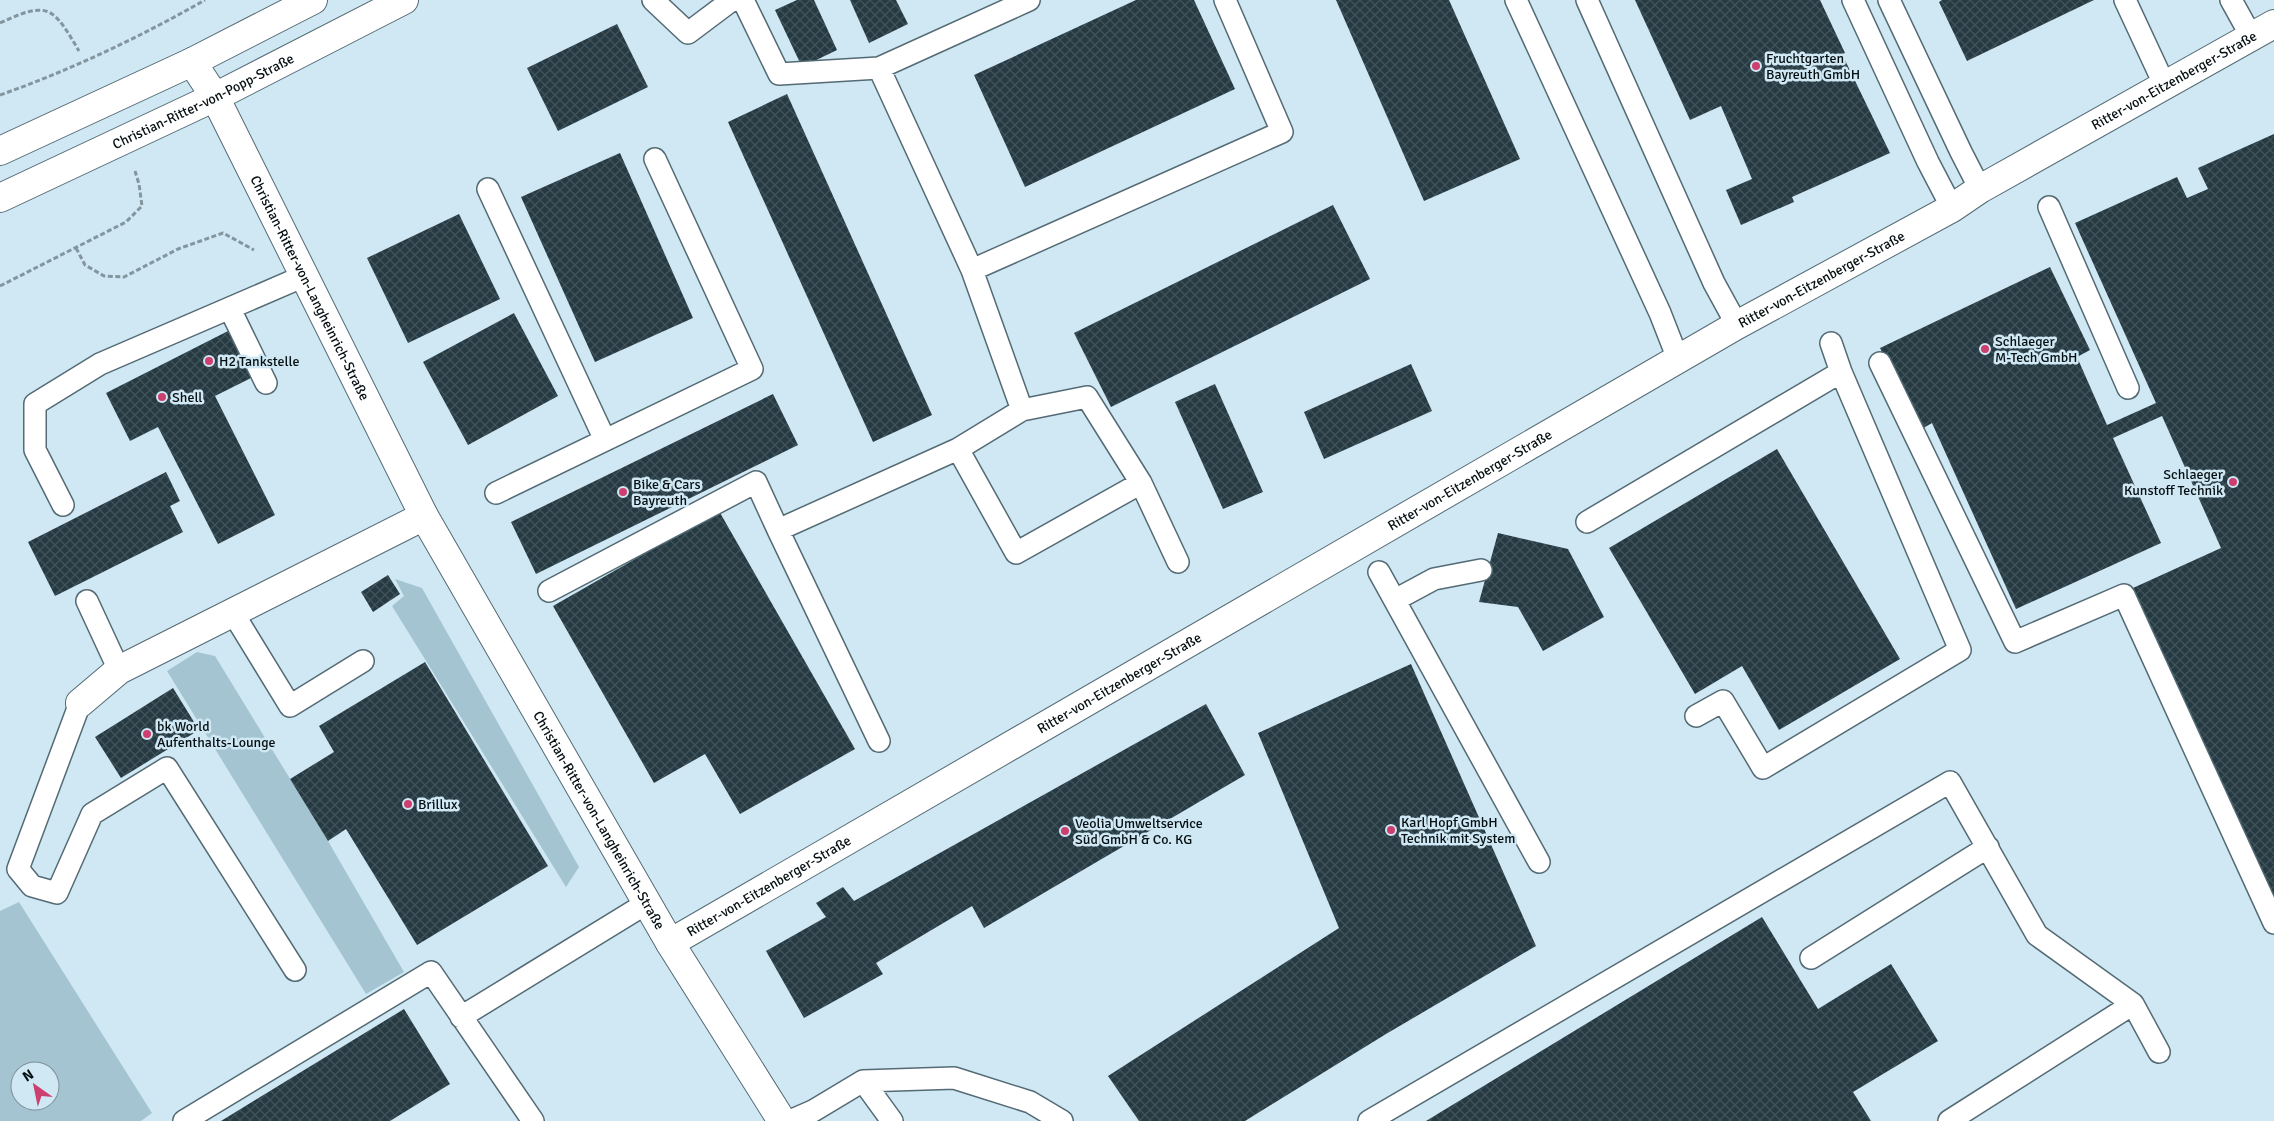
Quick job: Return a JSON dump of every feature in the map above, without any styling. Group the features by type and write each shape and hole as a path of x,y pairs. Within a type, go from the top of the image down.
{"street":[{"path":"0,151 192,62 314,0"},
{"name":"Christian-Ritter-von-Popp-Straße","path":"0,198 215,97 404,0"},
{"name":"Ritter-von-Eitzenberger-Straße","path":"670,943 1737,325 1952,208 1980,189 2263,30"},
{"name":"Christian-Ritter-von-Langheinrich-Straße","path":"192,62 215,97 424,516 670,943 782,1121"},
{"path":"80,702 119,670 424,516"}],"lane":[{"path":"652,0 688,33 732,0"},
{"path":"743,0 779,74 879,68 1029,0"},
{"path":"972,270 1282,132 1225,0"},
{"path":"1516,0 1660,313 1678,359"},
{"path":"1587,0 1714,283 1737,325"},
{"path":"1853,0 1928,162 1952,208"},
{"path":"1889,0 1980,189"},
{"path":"2125,0 2165,86"},
{"path":"2231,0 2263,30"},
{"path":"879,68 972,270 1022,410"},
{"path":"496,493 752,369 655,158"},
{"path":"488,189 605,440"},
{"path":"2049,207 2128,388"},
{"path":"63,505 35,450 35,404 100,364 304,276"},
{"path":"230,309 266,383"},
{"path":"1696,716 1723,701 1763,768 1960,650 1841,372 1831,343"},
{"path":"1880,363 2015,642 2124,596 2274,924"},
{"path":"1587,522 1841,372"},
{"path":"778,530 958,449 1022,410 1087,397 1140,483 1178,562"},
{"path":"958,449 1016,553 1140,483"},
{"path":"548,591 756,482 879,741"},
{"path":"1395,600 1434,579 1481,570"},
{"path":"1379,572 1539,862"},
{"path":"87,601 119,670"},
{"path":"233,613 290,706 363,661"},
{"path":"80,702 18,868 32,886 57,893 92,814 167,768 295,970"},
{"path":"1369,1121 1950,782 2037,935 2133,1004 2160,1052"},
{"path":"1811,958 1988,847"},
{"path":"461,1017 647,903"},
{"path":"184,1121 430,972 533,1121"},
{"path":"1948,1121 2133,1004"},
{"path":"790,1121 813,1111 863,1081 954,1078 1030,1102 1062,1121"},
{"path":"863,1081 892,1121"}],"path":[{"path":"0,94 42,80 164,23 205,0"},
{"path":"0,23 22,11 35,8 49,10 60,18 78,51"},
{"path":"0,286 126,222 142,206 140,184 134,168"},
{"path":"76,248 85,265 104,276 124,277 178,249 223,234 256,251 285,239"}],"shaded area":[{"path":"395,579 422,588 579,867 566,887 392,606 404,596"},
{"path":"197,652 215,656 328,841 404,972 366,994 167,671"},
{"path":"19,902 152,1113 141,1121 0,1121 0,911"}],"building":[{"path":"797,0 814,0 837,50 802,67 775,10"},
{"path":"850,0 896,0 908,24 869,43"},
{"path":"1136,0 1194,0 1235,89 1025,187 974,75"},
{"path":"1336,0 1449,0 1520,159 1424,201"},
{"name":"Fruchtgarten Bayreuth GmbH","path":"1635,0 1820,0 1845,53 1842,54 1890,153 1792,197 1794,202 1741,225 1726,190 1752,179 1721,106 1690,120"},
{"path":"1942,0 2094,0 1967,61 1939,2"},
{"path":"617,24 648,87 558,131 527,68"},
{"path":"787,94 932,415 873,442 728,122"},
{"path":"2274,134 2274,901 2133,588 2221,548 2162,416 2113,438 2161,543 2016,609 1932,423 1920,430 1880,348 2050,267 2090,350 2077,357 2107,425 2156,403 2075,223 2177,177 2187,198 2208,189 2198,168"},
{"path":"620,153 693,318 595,362 521,197"},
{"path":"1333,205 1370,279 1111,407 1074,333"},
{"path":"459,214 500,299 408,343 367,258"},
{"path":"514,313 558,396 468,445 423,362"},
{"path":"230,330 253,377 215,396 275,515 218,544 158,427 130,441 106,393"},
{"path":"1411,364 1432,411 1324,459 1304,412"},
{"path":"1215,384 1263,492 1223,509 1175,402"},
{"path":"773,394 798,445 536,574 511,522"},
{"path":"1777,449 1900,659 1779,730 1742,666 1695,694 1609,548"},
{"path":"166,472 180,501 170,506 183,532 55,596 28,542"},
{"path":"719,511 855,749 740,814 705,754 654,783 553,606"},
{"path":"1498,533 1568,549 1604,617 1543,651 1518,607 1479,602"},
{"path":"388,575 400,594 373,612 361,592"},
{"name":"Brillux","path":"425,662 548,866 417,945 346,829 328,841 290,779 334,752 319,726"},
{"name":"Karl Hopf GmbH Technik mit System","path":"1411,664 1536,946 1386,1034 1245,1121 1139,1121 1108,1076 1339,928 1258,733"},
{"name":"bk World Aufenthalts-Lounge","path":"173,688 199,730 121,778 95,737"},
{"name":"Veolia Umweltservice Süd GmbH & Co. KG","path":"1206,704 1245,775 984,928 972,906 876,963 883,974 804,1018 766,951 826,917 816,903 843,887 854,901"},
{"path":"1762,917 1818,1009 1891,964 1938,1041 1853,1092 1871,1121 1426,1121"},
{"path":"404,1009 450,1084 390,1121 221,1121"}],"place":[{"name":"Fruchtgarten Bayreuth GmbH","path":"1756,66"},
{"name":"Schlaeger M-Tech GmbH","path":"1985,349"},
{"name":"H2 Tankstelle","path":"209,361"},
{"name":"Shell","path":"162,397"},
{"name":"Schlaeger Kunstoff Technik","path":"2233,482"},
{"name":"Bike & Cars Bayreuth","path":"623,492"},
{"name":"bk World Aufenthalts-Lounge","path":"147,734"},
{"name":"Brillux","path":"408,804"},
{"name":"Karl Hopf GmbH Technik mit System","path":"1391,830"},
{"name":"Veolia Umweltservice Süd GmbH & Co. KG","path":"1065,831"}]}
